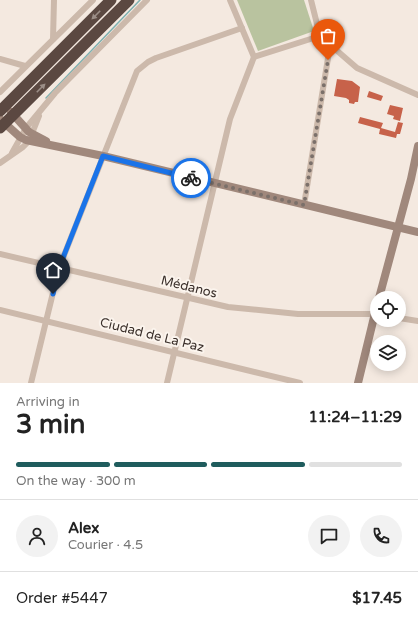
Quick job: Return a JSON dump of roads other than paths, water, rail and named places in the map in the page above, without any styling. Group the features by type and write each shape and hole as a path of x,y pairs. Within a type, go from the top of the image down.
{"highway":[{"path":"2,106 111,0"},
{"path":"2,124 14,115 129,0"}],"street":[{"path":"53,39 54,0"},
{"path":"0,92 93,0"},
{"path":"12,153 26,128 55,93 147,0"},
{"path":"167,383 230,119 254,57 230,0"},
{"path":"312,0 320,36 330,46 367,74 418,95"},
{"path":"31,383 59,268 134,77 143,65 156,58 242,28"},
{"path":"254,57 320,36"},
{"path":"304,205 330,46"},
{"path":"0,59 25,66"},
{"path":"2,106 14,115 26,128 31,138"},
{"path":"0,163 12,153 24,147 31,138 40,112"},
{"path":"2,124 20,137 31,138 215,184 418,232"},
{"path":"381,291 412,179 418,146"},
{"name":"Médanos","path":"0,254 114,279 188,299 228,307 298,314 370,314"},
{"name":"Ciudad de La Paz","path":"0,310 300,383"},
{"path":"406,319 418,321"},
{"path":"358,383 373,327"}],"waterway":[{"path":"46,98 140,0"}]}
